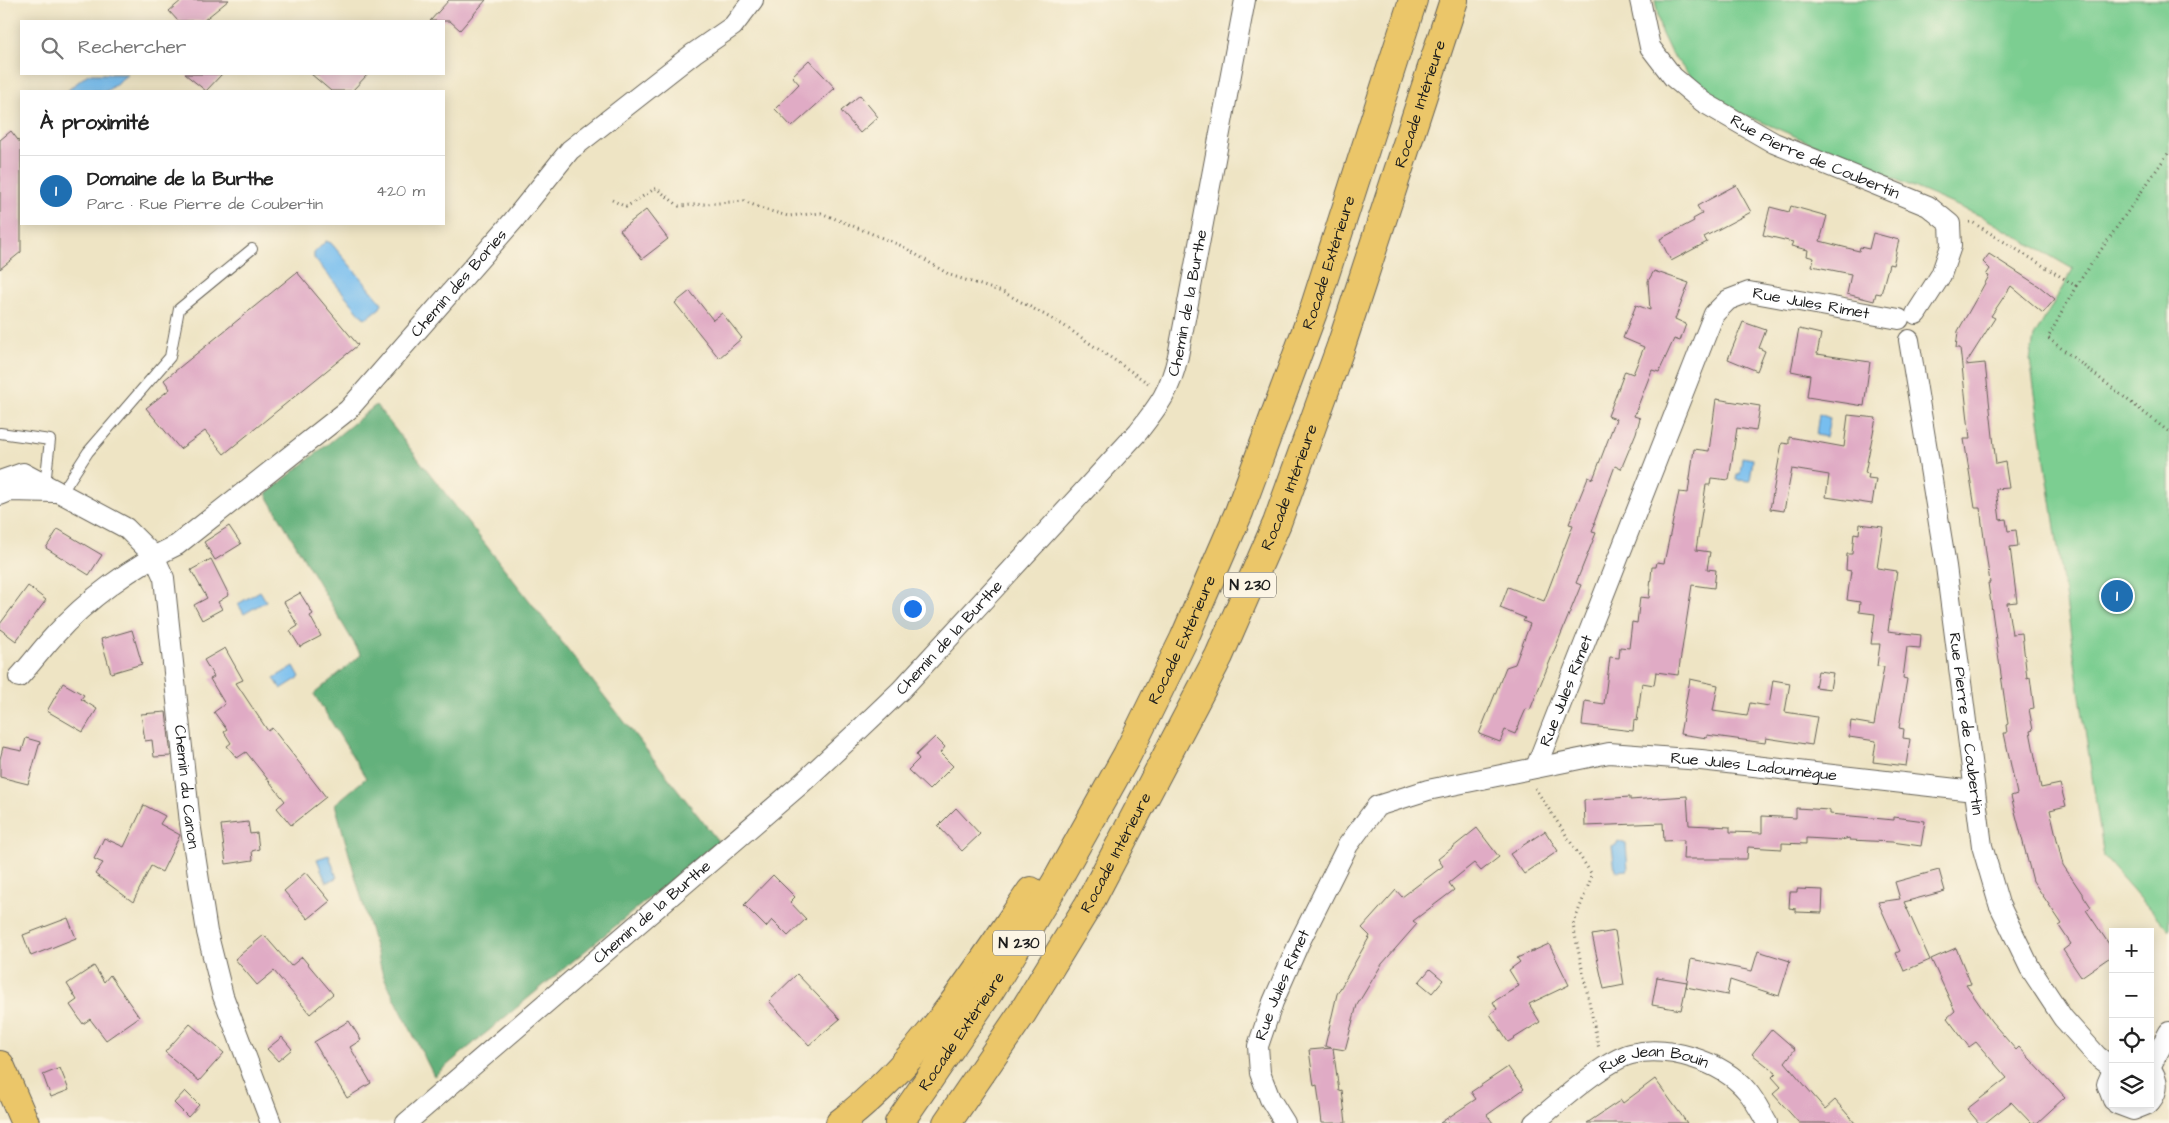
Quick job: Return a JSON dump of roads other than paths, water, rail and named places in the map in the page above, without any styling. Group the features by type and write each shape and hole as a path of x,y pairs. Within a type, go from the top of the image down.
{"main road":[{"name":"Rocade Extérieure","path":"899,1123 992,989 1056,882 1127,755 1184,640 1239,512 1313,312 1413,0"},
{"name":"Rocade Intérieure","path":"947,1123 1023,1012 1089,904 1219,656 1277,523 1341,346 1454,0"},
{"path":"840,1123 867,1103 909,1060 942,1019 1127,755"},
{"path":"965,1123 1023,1012"},
{"path":"0,1065 25,1123"}],"street":[{"name":"Chemin des Bories","path":"20,677 54,635 100,594 154,556 177,544 348,410 513,221 570,150 733,26 753,0"},
{"name":"Chemin de la Burthe","path":"406,1123 801,784 894,696 1138,432 1165,395 1172,382 1245,0"},
{"name":"Rue Pierre de Coubertin","path":"1640,0 1650,47 1673,78 1703,102 1774,143 1928,206 1950,224 1951,246 1941,275 1908,317 1923,321 1924,330 1918,338 1909,340 1946,566 1982,846 1999,904 2030,968 2063,1018 2097,1056 2109,1066"},
{"name":"Rue Jules Rimet","path":"1285,1123 1270,1099 1260,1073 1258,1046 1273,1002 1295,952 1348,845 1377,806 1428,790 1529,769 1714,314 1728,300 1749,292 1908,317"},
{"name":"Chemin du Canon","path":"0,480 23,473 126,528 154,556 164,578 190,823 207,932 223,996 271,1123"},
{"path":"0,495 10,491 53,488"},
{"name":"Rue Jules Ladoumègue","path":"1529,769 1609,753 1701,760 1974,792"},
{"path":"2152,1063 2169,1032"},
{"name":"Rue Jean Bouin","path":"1534,1123 1603,1069 1630,1054 1665,1052 1694,1057 1717,1068 1746,1090 1768,1123"},
{"path":"2154,1074 2157,1080 2157,1087 2154,1090"}],"lane":[{"path":"53,488 88,452 170,357 179,309 252,249"},
{"path":"0,433 50,440 53,488"}],"water":[{"path":"87,75 127,75 108,90 68,90"},
{"path":"326,241 331,243 382,303 380,308 367,318 363,317 314,258 314,253"},
{"path":"1819,414 1830,418 1826,437 1816,435"},
{"path":"1742,457 1753,459 1750,481 1736,480 1737,474 1740,474"},
{"path":"260,591 266,601 244,614 238,604"},
{"path":"294,666 300,677 281,689 274,678"},
{"path":"1618,841 1626,844 1628,870 1615,871 1612,846 1616,845"},
{"path":"329,855 337,878 326,882 317,859"}],"place":[{"name":"Domaine de la Burthe","path":"2117,596"}]}
